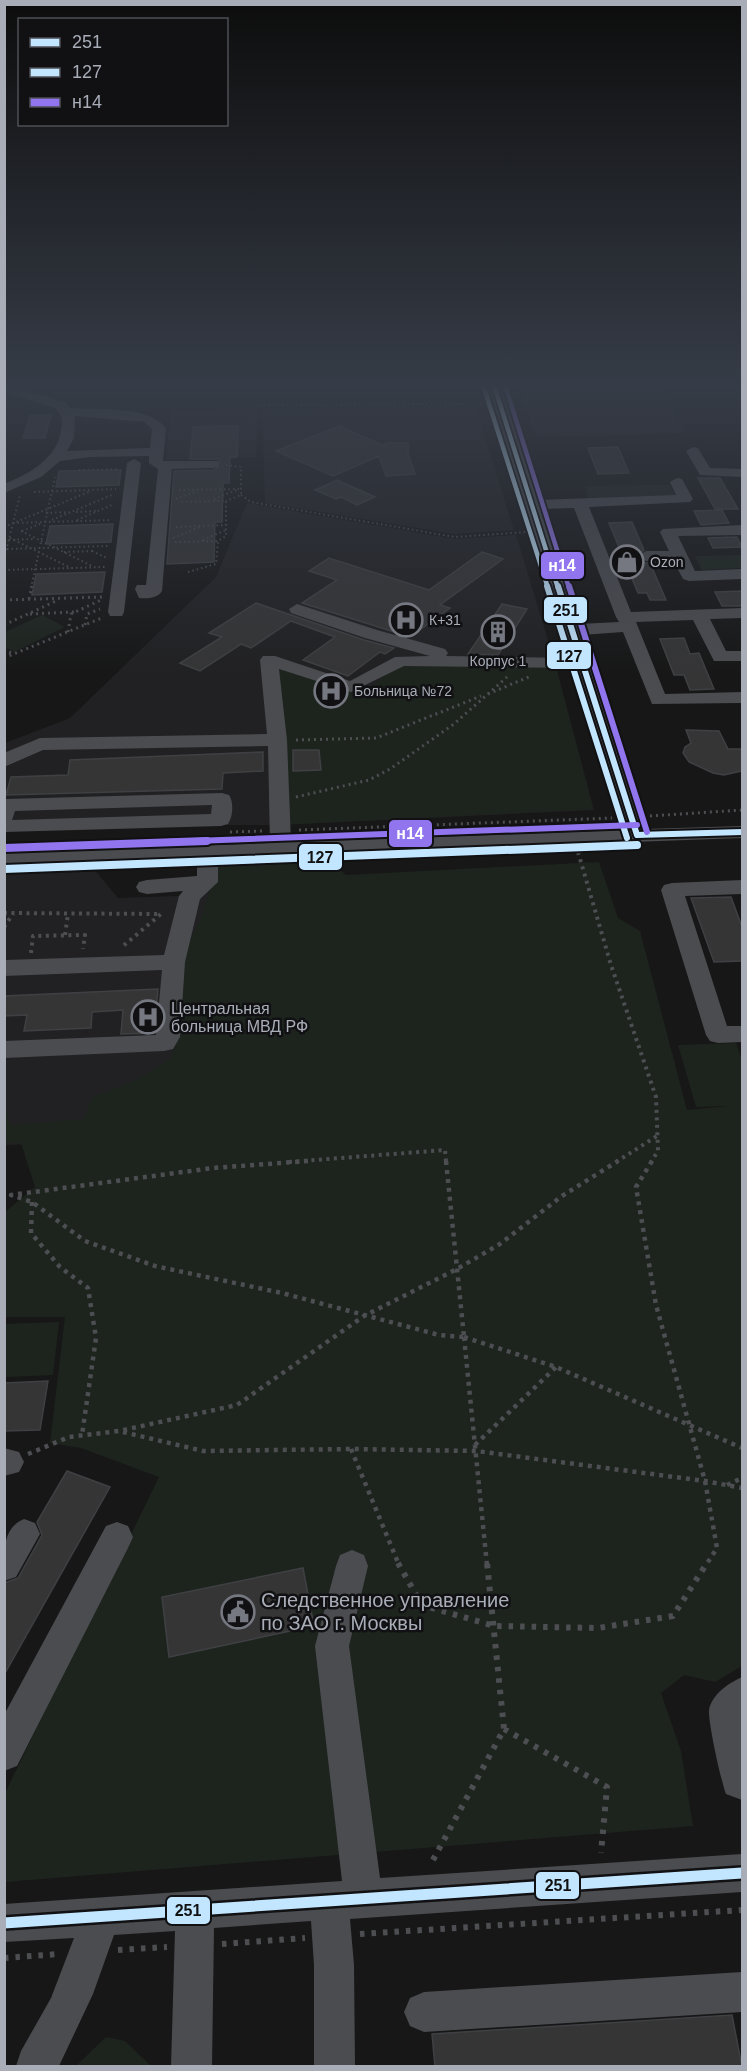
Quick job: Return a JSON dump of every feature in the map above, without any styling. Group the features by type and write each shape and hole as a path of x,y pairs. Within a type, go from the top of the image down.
{"street":[{"path":"4,489 23,486 29,482"},
{"path":"110,604 126,482"},
{"path":"143,589 145,594 154,591 164,482"},
{"path":"526,482 570,630 634,826"},
{"path":"534,505 685,499 677,482"},
{"path":"580,503 658,700 742,698"},
{"path":"742,530 668,532 689,576 742,574"},
{"path":"646,556 679,555"},
{"path":"601,557 623,557"},
{"path":"297,609 371,634 470,662"},
{"path":"570,630 626,622 742,613"},
{"path":"699,615 720,657 742,656"},
{"path":"279,840 277,740 269,660 351,687 401,661 581,663"},
{"path":"4,761 40,744 277,740"},
{"path":"4,816 6,805 222,799 221,820 4,826"},
{"path":"161,853 165,801"},
{"path":"4,859 161,853 214,842 634,826 742,832"},
{"path":"4,1050 164,1043 168,1037 174,962 190,896 207,882 214,842"},
{"path":"147,887 207,882"},
{"path":"742,886 672,890 718,1035 742,1034"},
{"path":"4,968 92,960 174,962"},
{"path":"4,1566 24,1534"},
{"path":"4,1753 117,1537"},
{"path":"335,2067 341,1912 332,1646 352,1566"},
{"path":"742,1695 727,1710 739,1781 742,1782"},
{"path":"4,1923 94,1934 195,1928 742,1873"},
{"path":"192,2067 195,1928"},
{"path":"36,2067 55,2037 94,1934"},
{"path":"424,2012 742,1992"}],"path":[{"path":"29,599 53,482"},
{"path":"241,482 241,495"},
{"path":"4,559 23,486 52,491 120,490 72,512 21,531 92,566"},
{"path":"53,486 77,497"},
{"path":"163,490 241,489"},
{"path":"210,501 241,489"},
{"path":"4,527 48,511 94,490"},
{"path":"202,490 170,502 226,501 241,495"},
{"path":"241,495 251,502 455,537 528,532"},
{"path":"160,537 218,541 225,537 226,501"},
{"path":"74,521 118,502"},
{"path":"48,511 96,511"},
{"path":"74,521 77,512"},
{"path":"14,523 115,520"},
{"path":"160,537 203,526 226,525"},
{"path":"160,537 203,526"},
{"path":"199,541 226,530"},
{"path":"11,539 39,550 71,568"},
{"path":"4,540 36,539"},
{"path":"188,572 216,564 218,541"},
{"path":"39,550 112,546"},
{"path":"84,547 116,563"},
{"path":"6,550 31,548"},
{"path":"63,552 93,551"},
{"path":"4,570 71,568 116,563"},
{"path":"4,600 62,598 110,604"},
{"path":"4,625 62,598"},
{"path":"28,614 75,612 110,604"},
{"path":"4,658 85,625 110,604"},
{"path":"85,625 87,614 110,604"},
{"path":"68,632 71,614 75,612"},
{"path":"4,649 13,654"},
{"path":"278,801 369,780 390,769 454,724 484,695 524,663"},
{"path":"277,740 376,738 528,679 547,663"},
{"path":"214,842 634,826 742,810"},
{"path":"351,1449 397,1562 422,1605 494,1626 598,1628 673,1616 717,1548 705,1481 656,1305 636,1187 658,1151 656,1097 611,965 578,852"},
{"path":"4,913 161,914 92,960 85,935 33,936 30,958 40,957"},
{"path":"4,927 13,914"},
{"path":"65,935 68,914"},
{"path":"6,1462 69,1437 119,1431 237,1405 364,1316 457,1269 500,1244 562,1196 657,1136"},
{"path":"433,1860 504,1729 476,1448 464,1337 445,1150 213,1168 11,1195 32,1202 85,1241 155,1266 282,1293 439,1335 464,1337 556,1367 742,1448"},
{"path":"32,1202 31,1233 60,1267 88,1288 96,1338 82,1435"},
{"path":"476,1448 556,1367"},
{"path":"119,1431 203,1451 476,1448 742,1488"},
{"path":"727,1485 742,1478"},
{"path":"504,1729 607,1787 601,1853"},
{"path":"4,1958 94,1934 195,1928 341,1912 742,1910"}],"shaded area":[{"path":"264,482 499,482 514,530 454,534 265,503"},
{"path":"670,485 676,497 589,499 585,486"},
{"name":"Больница №72","path":"247,503 454,539 516,535 555,663 594,810 278,825 164,825 5,830 5,743 70,718 216,577"},
{"path":"742,555 742,568 702,570 695,556"},
{"path":"42,615 65,627 14,652 5,647 5,632"},
{"path":"271,661 364,694 396,664 555,663 593,809 278,825"},
{"path":"219,862 333,864 346,875 599,862 618,918 640,931 687,1110 728,1106 696,1107 678,1045 736,1043 742,1061 742,1666 715,1682 684,1675 661,1693 681,1751 693,1826 5,1882 5,1793 159,1477 81,1448 50,1443 65,1317 5,1317 5,1212 35,1187 21,1143 5,1143 4,1103 10,1125 84,1119 92,1097 136,1080 169,1060 179,1037 172,980 202,916"},
{"name":"Центральная больница МВД РФ","path":"214,864 292,866 290,1136 5,1145 4,871 93,868 118,898 204,895"},
{"path":"59,1322 53,1375 5,1377 5,1324"},
{"path":"106,2037 125,2041 151,2066 76,2066"}],"building":[{"path":"57,482 119,482 119,485 56,487"},
{"path":"173,482 229,482 223,483 222,522 215,522 214,562 167,564"},
{"path":"333,482 341,482 375,497 357,505 341,497 336,499 315,490"},
{"path":"700,482 722,482 738,509 715,509"},
{"path":"722,510 729,523 701,525 694,511"},
{"path":"632,522 644,550 636,557 645,563 650,563 666,600 650,600 647,593 638,593 609,523"},
{"path":"113,524 111,542 46,544 50,526"},
{"path":"737,537 742,547 713,548 708,538"},
{"path":"482,552 503,559 440,605 450,608 410,637 302,603 337,580 309,571 329,558 429,590"},
{"path":"105,572 102,592 32,595 36,574"},
{"path":"742,591 742,606 722,606 715,592"},
{"path":"256,603 394,648 385,654 380,652 348,676 303,660 335,637 291,621 251,648 241,644 200,671 180,663 222,637 209,633"},
{"name":"Корпус 1","path":"502,604 527,609 498,655 468,654"},
{"path":"684,638 690,654 699,653 714,689 690,690 684,675 674,675 660,639"},
{"path":"686,730 719,731 728,749 742,749 742,771 724,775 713,773 689,762 683,753 685,747 691,743"},
{"path":"293,750 319,750 321,770 293,771"},
{"path":"263,752 263,771 223,773 222,789 6,795 11,777 68,775 70,760"},
{"path":"731,897 742,927 742,961 714,962 691,898"},
{"path":"158,989 154,1033 121,1034 123,1010 92,1012 91,1028 24,1031 27,1015 4,1016 4,996"},
{"path":"48,1381 40,1430 4,1431 4,1383"},
{"path":"67,1471 110,1487 4,1675 4,1583 18,1578 42,1535 37,1522"},
{"name":"Следственное управление по ЗАО г. Москвы","path":"303,1568 314,1626 169,1657 162,1597"},
{"path":"732,2015 742,2067 435,2067 432,2034"}],"tunnel":[{"path":"623,557 646,556"}],"transit line":[{"name":"127","path":"514,482 627,838"},
{"name":"251","path":"525,482 637,835"},
{"name":"н14","path":"536,482 647,832"},
{"name":"н14","path":"4,848 637,825"},
{"name":"251","path":"637,835 742,832"},
{"name":"127","path":"4,869 637,845"},
{"name":"251","path":"4,1923 742,1873"}],"place":[{"name":"Ozon","path":"627,562"},
{"name":"К+31","path":"406,620"},
{"name":"Корпус 1","path":"498,632"},
{"name":"Больница №72","path":"331,691"},
{"name":"Центральная больница МВД РФ","path":"148,1017"},
{"name":"Следственное управление по ЗАО г. Москвы","path":"238,1612"}]}
